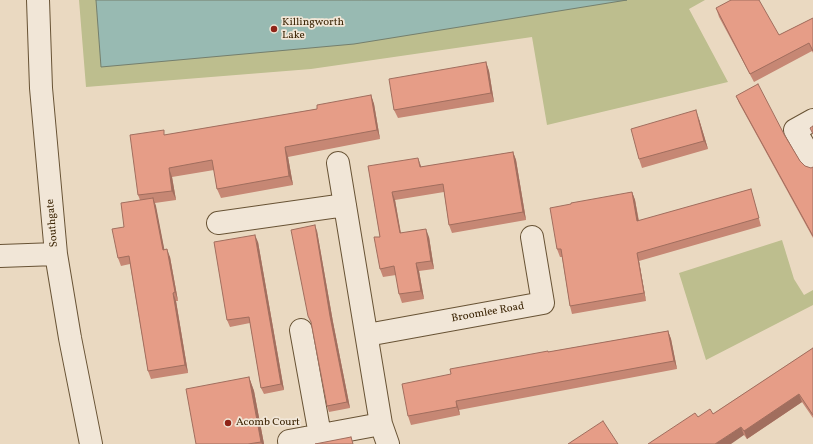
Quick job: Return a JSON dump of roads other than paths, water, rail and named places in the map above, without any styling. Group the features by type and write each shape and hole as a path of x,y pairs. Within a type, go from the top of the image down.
{"street":[{"name":"Southgate","path":"38,0 41,88 56,254 70,338 91,444"},
{"path":"813,120 796,130 813,162"},
{"path":"338,163 381,424 388,444"},
{"path":"218,223 345,205"},
{"name":"Broomlee Road","path":"367,335 543,303 532,238"},
{"path":"0,256 56,254"},
{"path":"301,330 320,435"},
{"path":"288,441 381,424"}],"water":[{"name":"Killingworth Lake","path":"96,0 627,0 354,44 101,67"}],"place":[{"name":"Killingworth Lake","path":"274,29"},
{"name":"Acomb Court","path":"228,423"}]}
